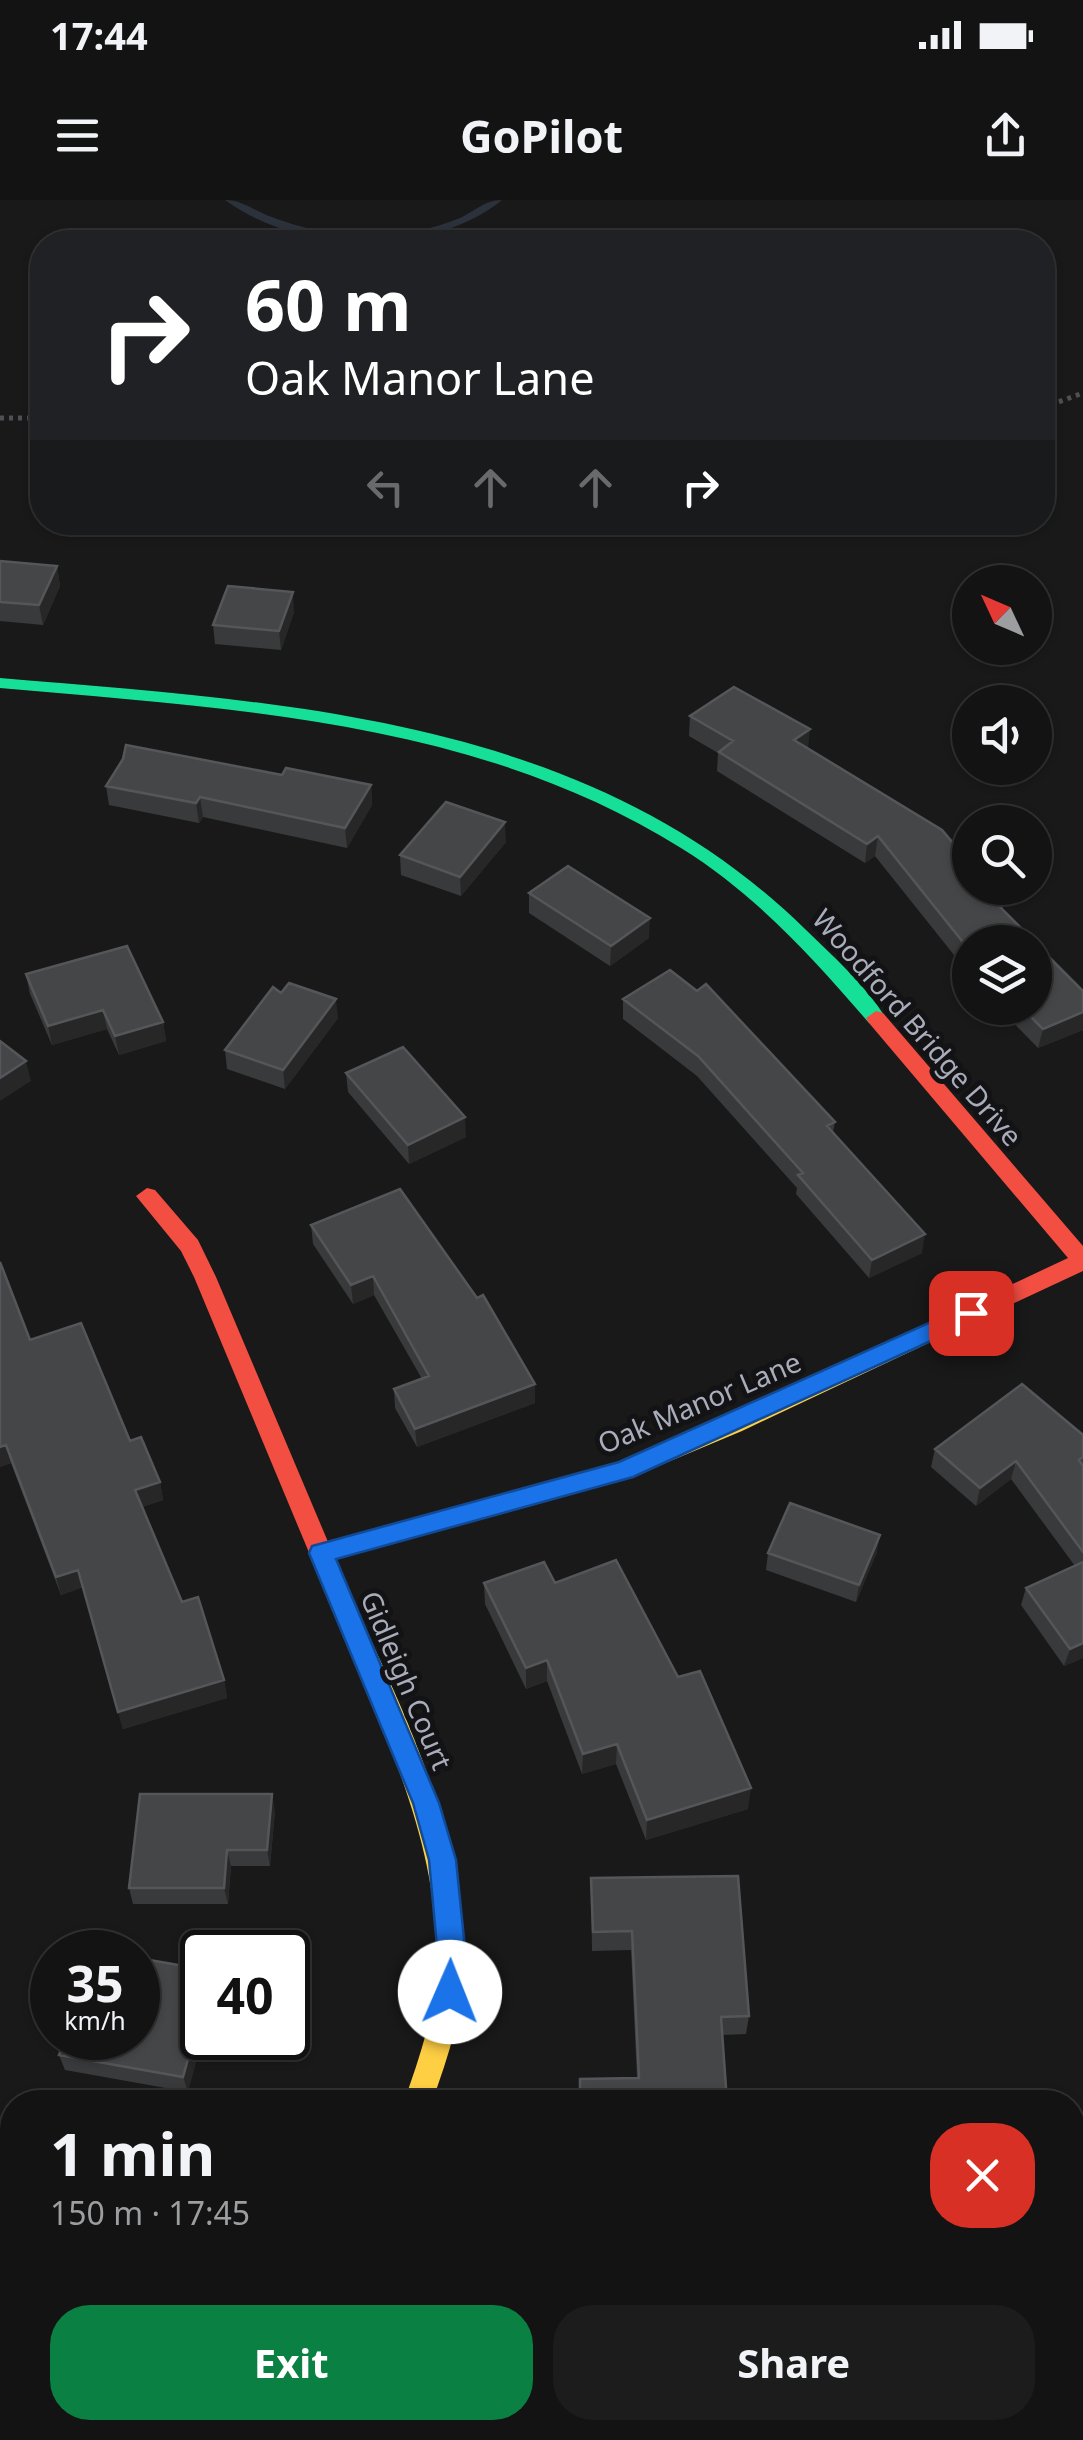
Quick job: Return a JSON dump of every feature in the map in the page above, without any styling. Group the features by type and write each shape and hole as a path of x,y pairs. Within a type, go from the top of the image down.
{"street":[{"name":"Woodford Bridge Drive","path":"0,683 360,722 498,757 635,815 722,867 768,904 838,972 1083,1261"},
{"name":"Gidleigh Court","path":"147,1196 190,1246 205,1277 426,1803 442,1860 452,1958 447,2025 437,2066 424,2090"},
{"name":"Oak Manor Lane","path":"321,1553 624,1470 734,1424 1083,1261"}],"path":[{"path":"1055,403 1083,393"},
{"path":"0,418 30,418"}],"building":[{"path":"0,561 57,566 39,605 0,602"},
{"path":"228,586 293,592 279,631 213,625"},
{"path":"734,687 810,729 794,740 942,830 952,842 952,905 998,905 1018,925 952,925 952,928 878,836 867,844 719,752 733,741 690,716"},
{"path":"126,745 282,775 286,768 371,785 345,828 200,797 196,803 106,786 123,759"},
{"path":"446,802 505,822 460,877 400,855"},
{"path":"568,866 650,918 611,946 529,893"},
{"path":"127,946 163,1022 115,1036 103,1010 48,1026 26,974"},
{"path":"1052,960 1083,991 1083,1012 1043,1029 1039,1025 1052,1025"},
{"path":"670,970 697,991 706,984 835,1122 827,1126 925,1234 872,1260 798,1175 803,1173 698,1056 623,999"},
{"path":"289,983 336,999 283,1070 225,1050 273,987 281,993"},
{"path":"0,1041 26,1061 0,1078"},
{"path":"403,1047 465,1117 408,1145 346,1073"},
{"path":"400,1189 477,1298 483,1295 535,1384 415,1429 394,1389 429,1376 373,1276 351,1285 311,1225"},
{"path":"0,1262 30,1340 81,1323 130,1441 141,1437 160,1482 135,1490 182,1602 198,1597 224,1680 118,1712 78,1570 56,1577 6,1445 0,1447"},
{"path":"1022,1384 1083,1435 1083,1457 1079,1460 1083,1466 1083,1552 1016,1461 980,1488 935,1449"},
{"path":"790,1503 880,1535 859,1585 768,1553"},
{"path":"616,1560 678,1677 700,1671 751,1788 647,1820 617,1744 583,1754 547,1660 526,1668 484,1583 544,1562 555,1583"},
{"path":"1083,1562 1083,1643 1070,1649 1026,1588"},
{"path":"140,1794 272,1794 267,1850 227,1850 224,1888 129,1888"},
{"path":"738,1876 749,2016 721,2017 726,2090 580,2090 580,2079 639,2078 632,1931 593,1932 591,1878"},
{"path":"160,1962 180,1965 180,2060 188,2060 183,2077 87,2060 160,2060"}],"waterway":[{"path":"230,200 260,216 302,230"},
{"path":"437,230 497,200"}],"traffic: fast":[{"path":"0,683 176,699 355,722 442,741 528,766 609,800 714,861 788,923 876,1018"},
{"path":"321,1553 527,1497"}],"traffic: slow":[{"path":"527,1497 624,1470 734,1424 946,1325"},
{"path":"355,1634 424,1806 440,1863 449,1920 449,1978 440,2039 422,2090"}],"traffic: jam":[{"path":"876,1018 1083,1261 946,1325"},
{"path":"147,1196 190,1246 205,1277 355,1634"}],"route":[{"path":"450,1992 452,1958 442,1860 426,1803 321,1553 624,1470 734,1424 971,1313"}]}
